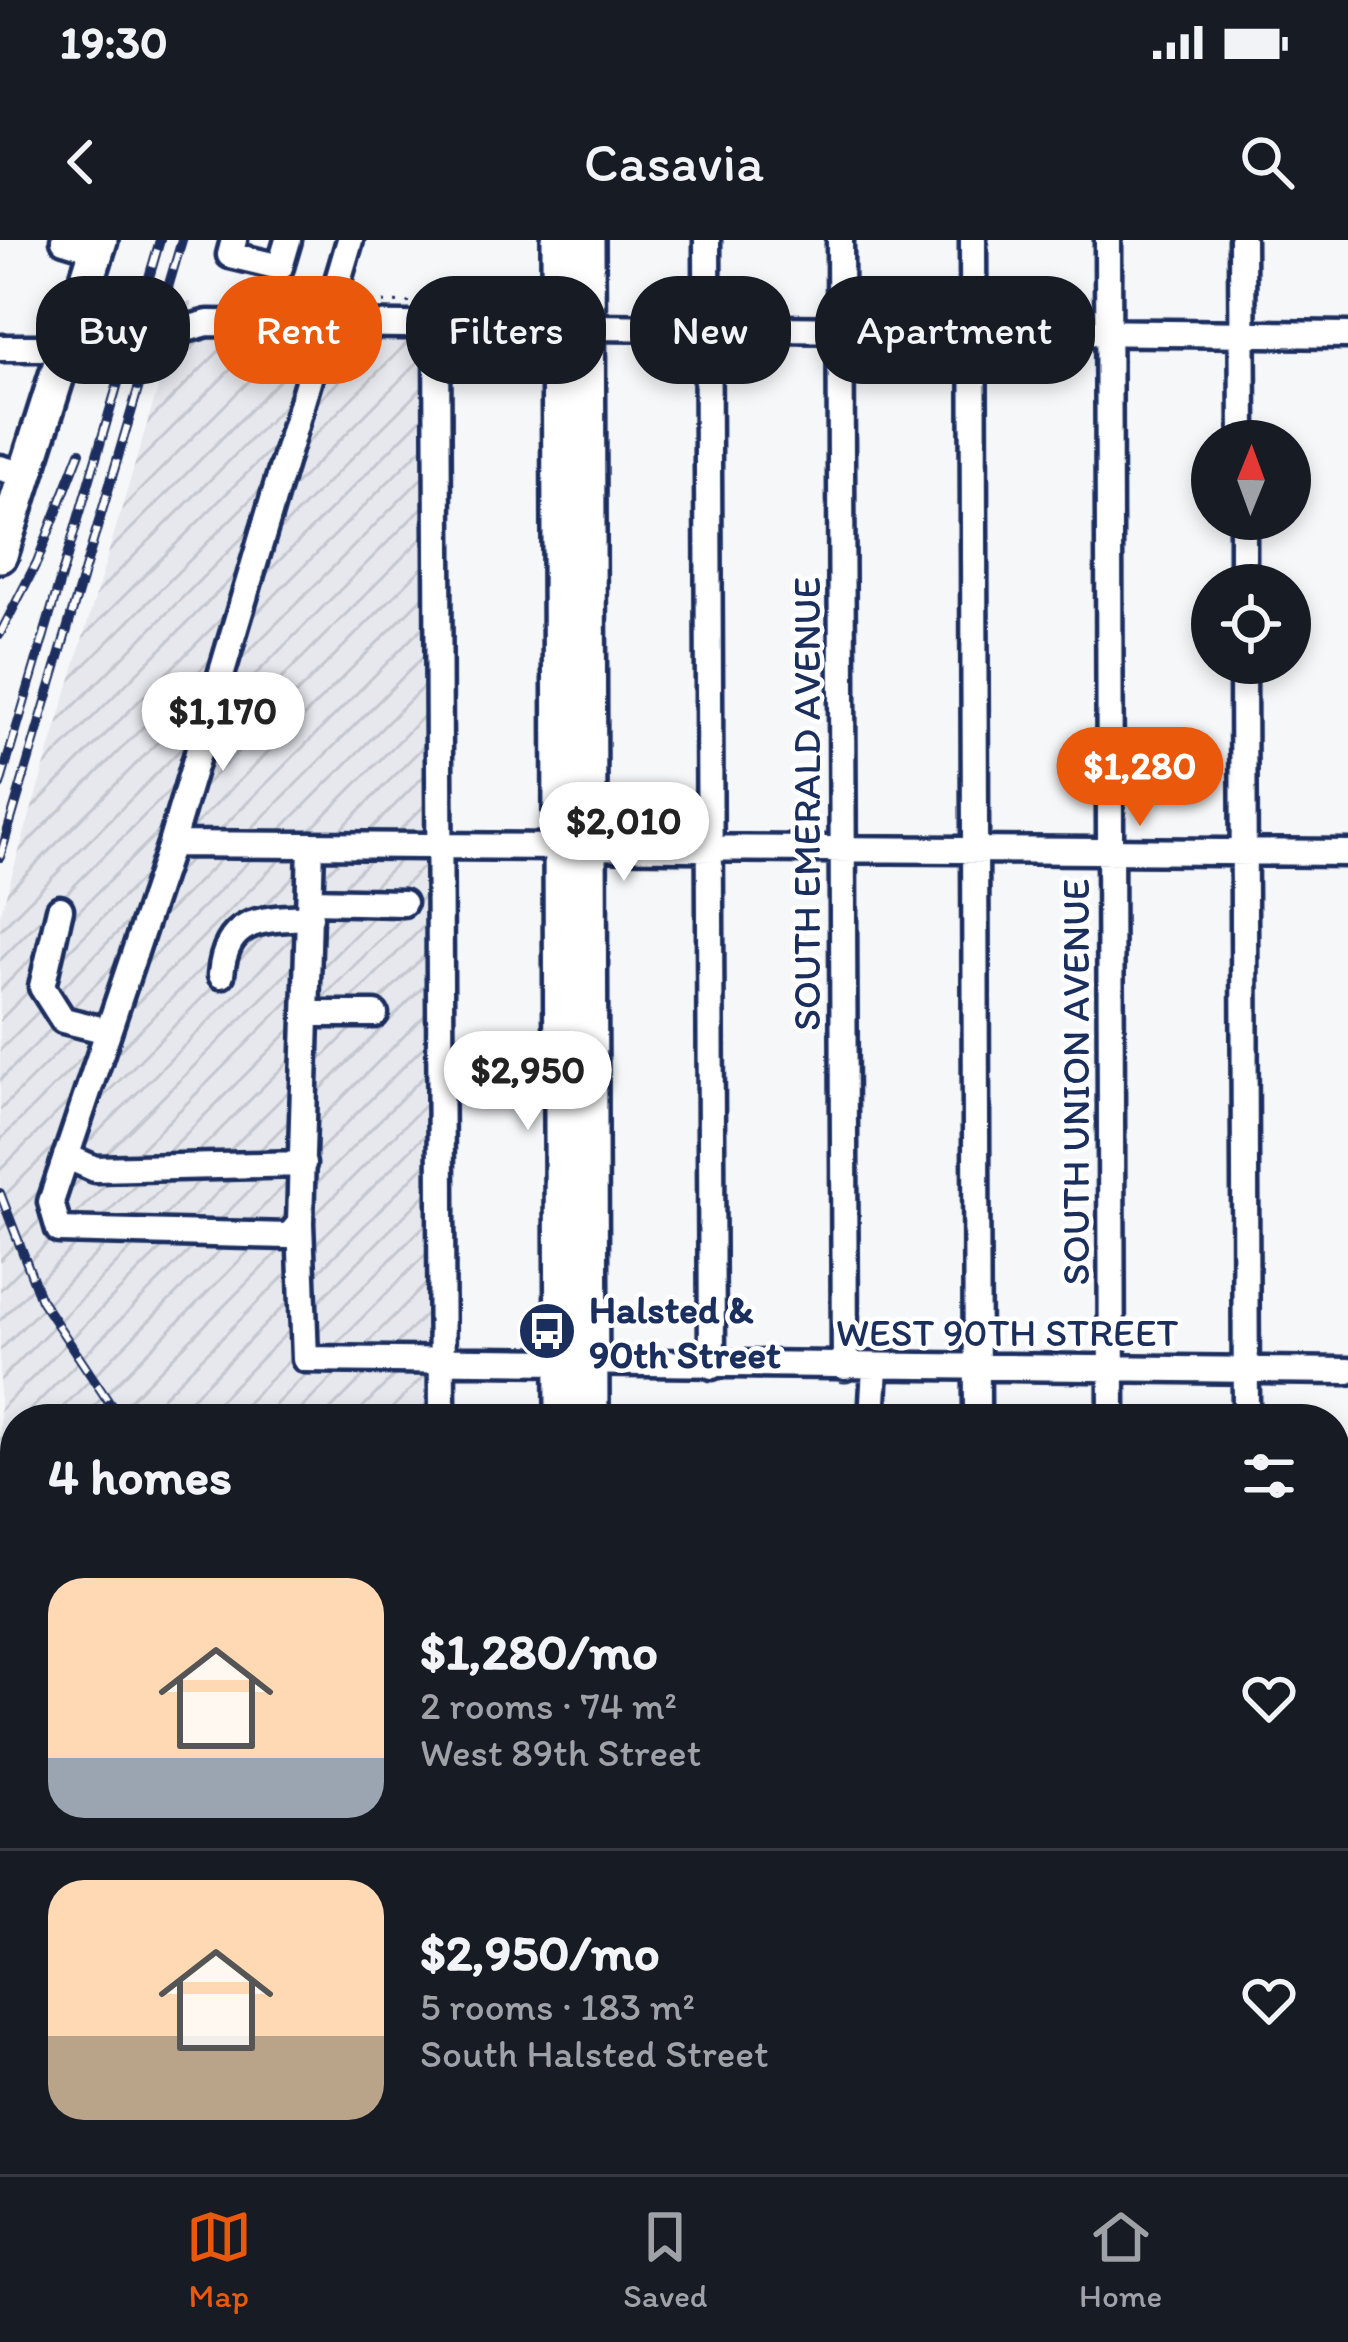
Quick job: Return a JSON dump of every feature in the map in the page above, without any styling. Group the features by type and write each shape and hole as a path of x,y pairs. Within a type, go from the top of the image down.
{"main road":[{"path":"559,240 565,276"},
{"path":"581,276 587,240"},
{"path":"87,243 90,276"},
{"path":"0,555 13,471 62,384"},
{"path":"573,384 577,1365 587,1404"},
{"path":"567,1404 577,1365"}],"street":[{"path":"235,240 230,255 280,267 288,240"},
{"path":"339,276 350,240"},
{"path":"706,240 706,276"},
{"name":"SOUTH EMERALD AVENUE","path":"840,240 840,276"},
{"path":"973,240 973,276"},
{"name":"SOUTH UNION AVENUE","path":"1108,240 1112,1404"},
{"path":"1242,240 1243,420"},
{"path":"195,322 214,322"},
{"path":"1095,333 1348,335"},
{"path":"0,348 36,348"},
{"path":"307,384 171,844 51,1202 52,1219 59,1230 289,1236 300,1223 311,844"},
{"path":"439,384 442,1404"},
{"path":"707,384 712,1366"},
{"name":"SOUTH EMERALD AVENUE","path":"841,384 844,1367"},
{"path":"973,384 977,1404"},
{"path":"1243,684 1246,1404"},
{"path":"171,844 1348,853"},
{"path":"221,975 223,945 233,932 255,922 310,909 403,903"},
{"path":"60,909 42,987 62,1020 108,1031"},
{"path":"307,1014 376,1014"},
{"path":"66,1156 95,1169 303,1164"},
{"name":"WEST 90TH STREET","path":"300,1223 305,1359 1348,1371"},
{"path":"873,1404 875,1367"}],"shaded area":[{"path":"190,337 214,337 214,384 382,384 382,338 406,338 406,384 437,384 447,1404 0,1404 0,915 159,384 190,384"}],"railway":[{"path":"0,785 160,240"},
{"path":"0,857 182,240"},
{"path":"0,634 37,562 80,452"},
{"path":"0,1193 41,1300 110,1404"}],"place":[{"name":"Halsted & 90th Street","path":"547,1331"}]}
